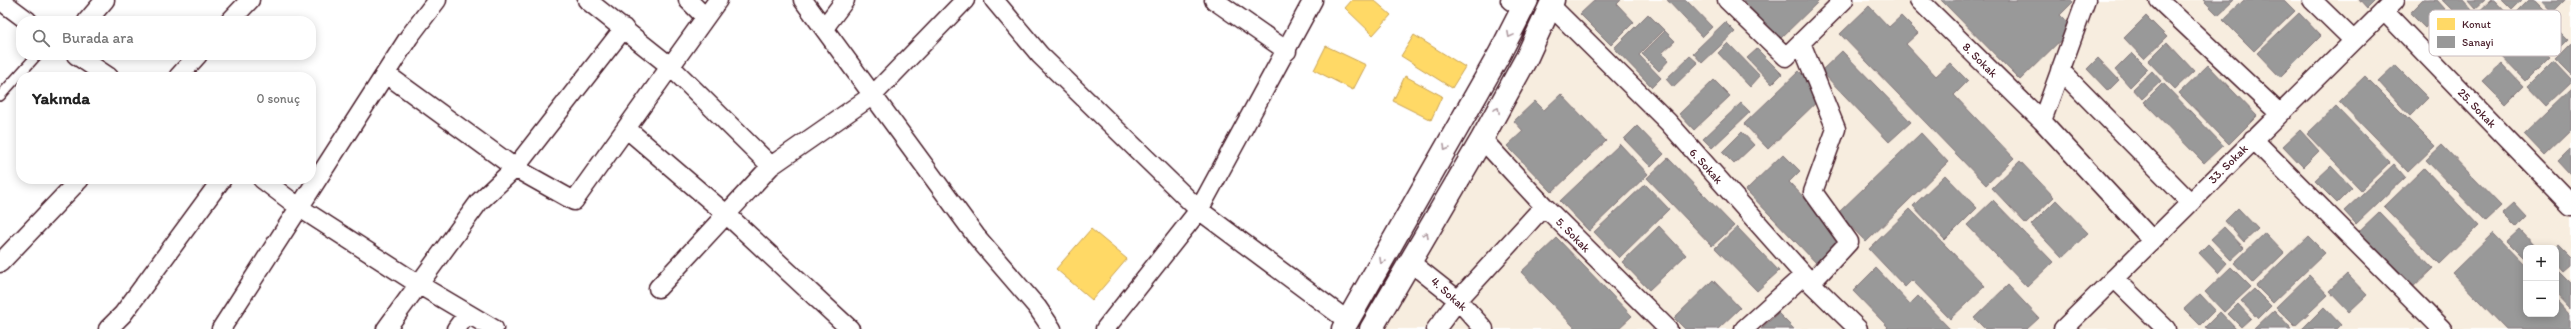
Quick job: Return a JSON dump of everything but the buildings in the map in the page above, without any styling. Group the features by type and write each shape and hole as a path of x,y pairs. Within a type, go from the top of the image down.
{"street":[{"path":"0,0 21,16"},
{"path":"91,16 105,0"},
{"path":"235,16 250,0"},
{"path":"316,183 386,74 436,0"},
{"path":"587,0 672,67 771,166"},
{"path":"688,0 705,17"},
{"path":"386,74 515,168 574,201 672,67 718,0"},
{"path":"803,0 976,236 1037,307 1052,329"},
{"path":"824,28 845,0"},
{"path":"658,288 771,166 874,95 965,0"},
{"path":"994,0 1040,55 1198,210 1346,325 1520,3"},
{"path":"1214,0 1287,51"},
{"path":"1105,329 1198,210 1287,51 1313,0"},
{"path":"1727,0 1786,58 1844,0"},
{"name":"8. Sokak","path":"1919,0 2042,121 2152,240"},
{"path":"2042,121 2086,0"},
{"path":"2159,0 2279,113"},
{"path":"2312,0 2353,40"},
{"path":"1371,329 1482,139 1552,3"},
{"name":"6. Sokak","path":"1552,3 1668,122 1807,279 1858,329"},
{"name":"33. Sokak","path":"2063,329 2279,113 2389,6"},
{"name":"25. Sokak","path":"2389,6 2429,50"},
{"path":"386,329 479,202 515,168 624,28"},
{"path":"1744,329 1807,279 1850,242 1813,192 1836,129 1801,43"},
{"name":"25. Sokak","path":"2435,56 2571,205"},
{"path":"84,60 102,72"},
{"path":"183,72 193,60"},
{"path":"2060,70 2190,202"},
{"path":"627,129 726,214 850,329"},
{"name":"5. Sokak","path":"1482,139 1544,206 1668,329"},
{"path":"2253,139 2442,329"},
{"path":"0,263 75,184"},
{"path":"108,329 123,314 218,184"},
{"path":"269,184 300,208 418,284 494,329"},
{"path":"221,329 315,184"},
{"path":"1436,329 1458,300 1544,206"},
{"name":"4. Sokak","path":"1410,262 1458,300 1484,329"},
{"path":"2114,278 2166,329"},
{"path":"456,329 467,314"}],"lane":[{"path":"21,72 32,60"},
{"path":"0,96 16,78"}],"shaded area":[{"path":"1539,0 2571,0 2571,329 1360,329 1527,32"}]}
